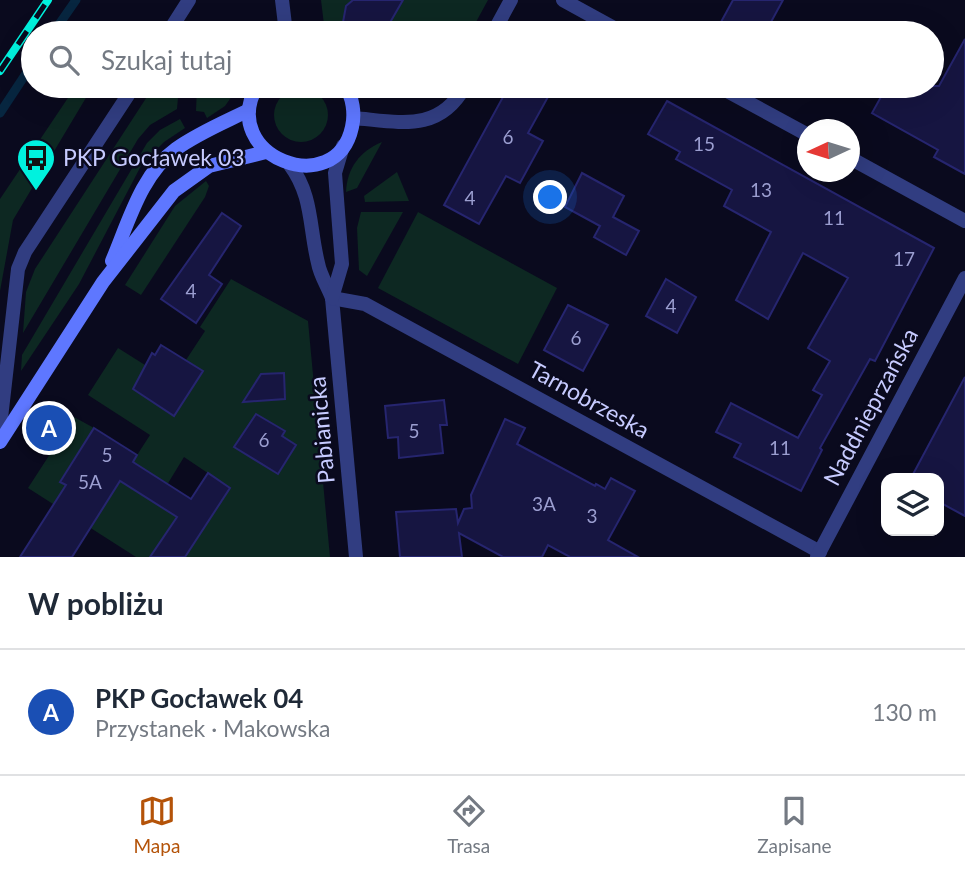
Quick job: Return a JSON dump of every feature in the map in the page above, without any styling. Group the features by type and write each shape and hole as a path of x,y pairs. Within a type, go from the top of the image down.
{"street":[{"path":"176,21 189,0"},
{"path":"282,0 285,21"},
{"path":"500,21 511,0"},
{"path":"563,0 601,21"},
{"path":"0,427 18,269 25,252 126,98"},
{"path":"252,98 248,110 253,133 266,152 290,165 318,164 329,160 343,146 354,118 351,98"},
{"path":"354,118 396,122 430,120 449,108 456,98"},
{"path":"740,98 797,129"},
{"path":"103,282 148,181 161,162 176,149 248,110"},
{"name":"Pabianicka","path":"332,298 342,264 335,173 343,146"},
{"path":"0,442 103,282 174,191 189,177 209,166 266,152"},
{"path":"860,164 965,221"},
{"name":"Pabianicka","path":"290,165 302,181 310,204 318,264 332,298 356,557"},
{"name":"Naddnieprzańska","path":"818,554 965,278"},
{"name":"Tarnobrzeska","path":"332,298 365,304 818,554"}],"green space":[{"path":"321,0 353,0 346,6 343,21 324,21"},
{"path":"377,0 488,0 477,21 366,21"},
{"path":"68,98 86,98 13,220 0,291 0,199"},
{"path":"146,98 178,98 177,109 150,125 138,139 23,333 26,292 35,269"},
{"path":"197,98 231,98 225,106 207,118 204,112 196,111"},
{"path":"281,98 321,98 326,105 326,125 320,134 311,140 291,140 282,134 276,125 274,115"},
{"path":"180,119 185,128 164,142 142,164 79,284 21,371 22,355 147,143 160,130"},
{"path":"382,142 357,188 346,192 349,175 356,161 367,150"},
{"path":"397,172 409,201 365,202 364,196"},
{"path":"206,181 209,186 205,197 141,295 125,285 175,206"},
{"path":"361,212 403,212 367,276 359,270 357,228"},
{"path":"418,212 557,288 518,364 378,288"},
{"path":"231,279 308,321 330,557 175,557 157,546 150,557 136,557 28,488 74,417 94,428 60,482 103,508 150,435 88,395 118,348 145,365 133,389 174,415 203,371 186,360 205,331 200,327","holes":["184,457 230,488 201,533 156,503"]}],"building":[{"path":"353,0 403,0 391,21 343,21 346,6"},
{"path":"733,0 783,0 772,21 722,21"},
{"path":"965,39 965,174 934,157 938,150 872,113 880,98 944,98 944,77"},
{"path":"502,98 547,98 528,133 543,141 520,183 506,176 479,224 444,205"},
{"path":"667,101 797,173 797,182 814,182 934,248 875,361 870,359 820,448 822,450 801,491 734,457 741,444 716,432 731,403 798,438 822,395 813,390 830,361 808,348 848,278 803,253 768,319 736,300 771,232 724,206 732,190 676,159 680,152 648,134"},
{"path":"582,173 624,196 613,217 639,231 626,255 594,237 600,226 565,207"},
{"path":"222,213 241,226 209,275 222,284 196,323 161,299"},
{"path":"666,279 696,297 677,333 646,316"},
{"path":"568,305 608,325 583,371 544,350"},
{"path":"161,345 203,371 174,416 133,389 152,353 155,355"},
{"path":"284,373 285,399 243,402 261,374"},
{"path":"965,377 965,516 944,505 944,473 914,473"},
{"path":"444,400 447,425 440,425 443,453 399,458 398,437 388,438 385,406"},
{"path":"256,414 285,431 282,436 296,445 278,474 234,447"},
{"path":"505,419 525,428 517,444 595,486 596,484 605,489 611,478 635,491 608,540 638,557 570,557 548,545 542,557 503,557 459,533 462,557 400,557 396,512 456,509 458,523 464,509 472,508 471,495"},
{"path":"94,428 137,455 133,462 191,499 208,473 230,488 185,557 150,557 177,517 120,481 72,557 20,557 66,485 60,482"}],"waterway":[{"path":"61,21 76,0"},
{"path":"0,113 21,81"}],"railway":[{"path":"34,21 48,0"},
{"path":"0,71 21,40"}],"place":[{"name":"PKP Gocławek 03","path":"36,192"},
{"name":"PKP Gocławek 04","path":"49,428"}]}
